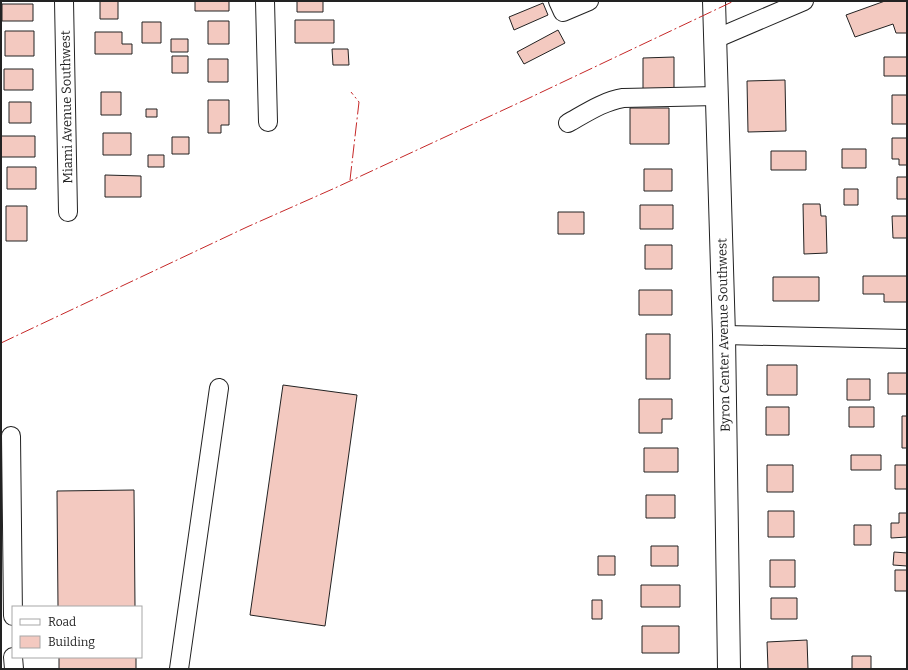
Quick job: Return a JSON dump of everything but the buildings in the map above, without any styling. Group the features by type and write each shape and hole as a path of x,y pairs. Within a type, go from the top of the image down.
{"main road":[{"name":"Byron Center Avenue Southwest","path":"714,1 724,335 729,669"}],"street":[{"name":"Miami Avenue Southwest","path":"64,1 68,212"},
{"path":"265,1 268,122"},
{"path":"558,1 563,12 589,1"},
{"path":"715,39 804,1"},
{"path":"568,123 618,98 717,96"},
{"path":"724,335 907,339"},
{"path":"179,669 219,388"},
{"path":"11,436 13,606"},
{"path":"14,658 14,669"}],"power":[{"path":"1,343 247,227 527,99 734,1"},
{"path":"350,180 359,102 351,92"}]}
